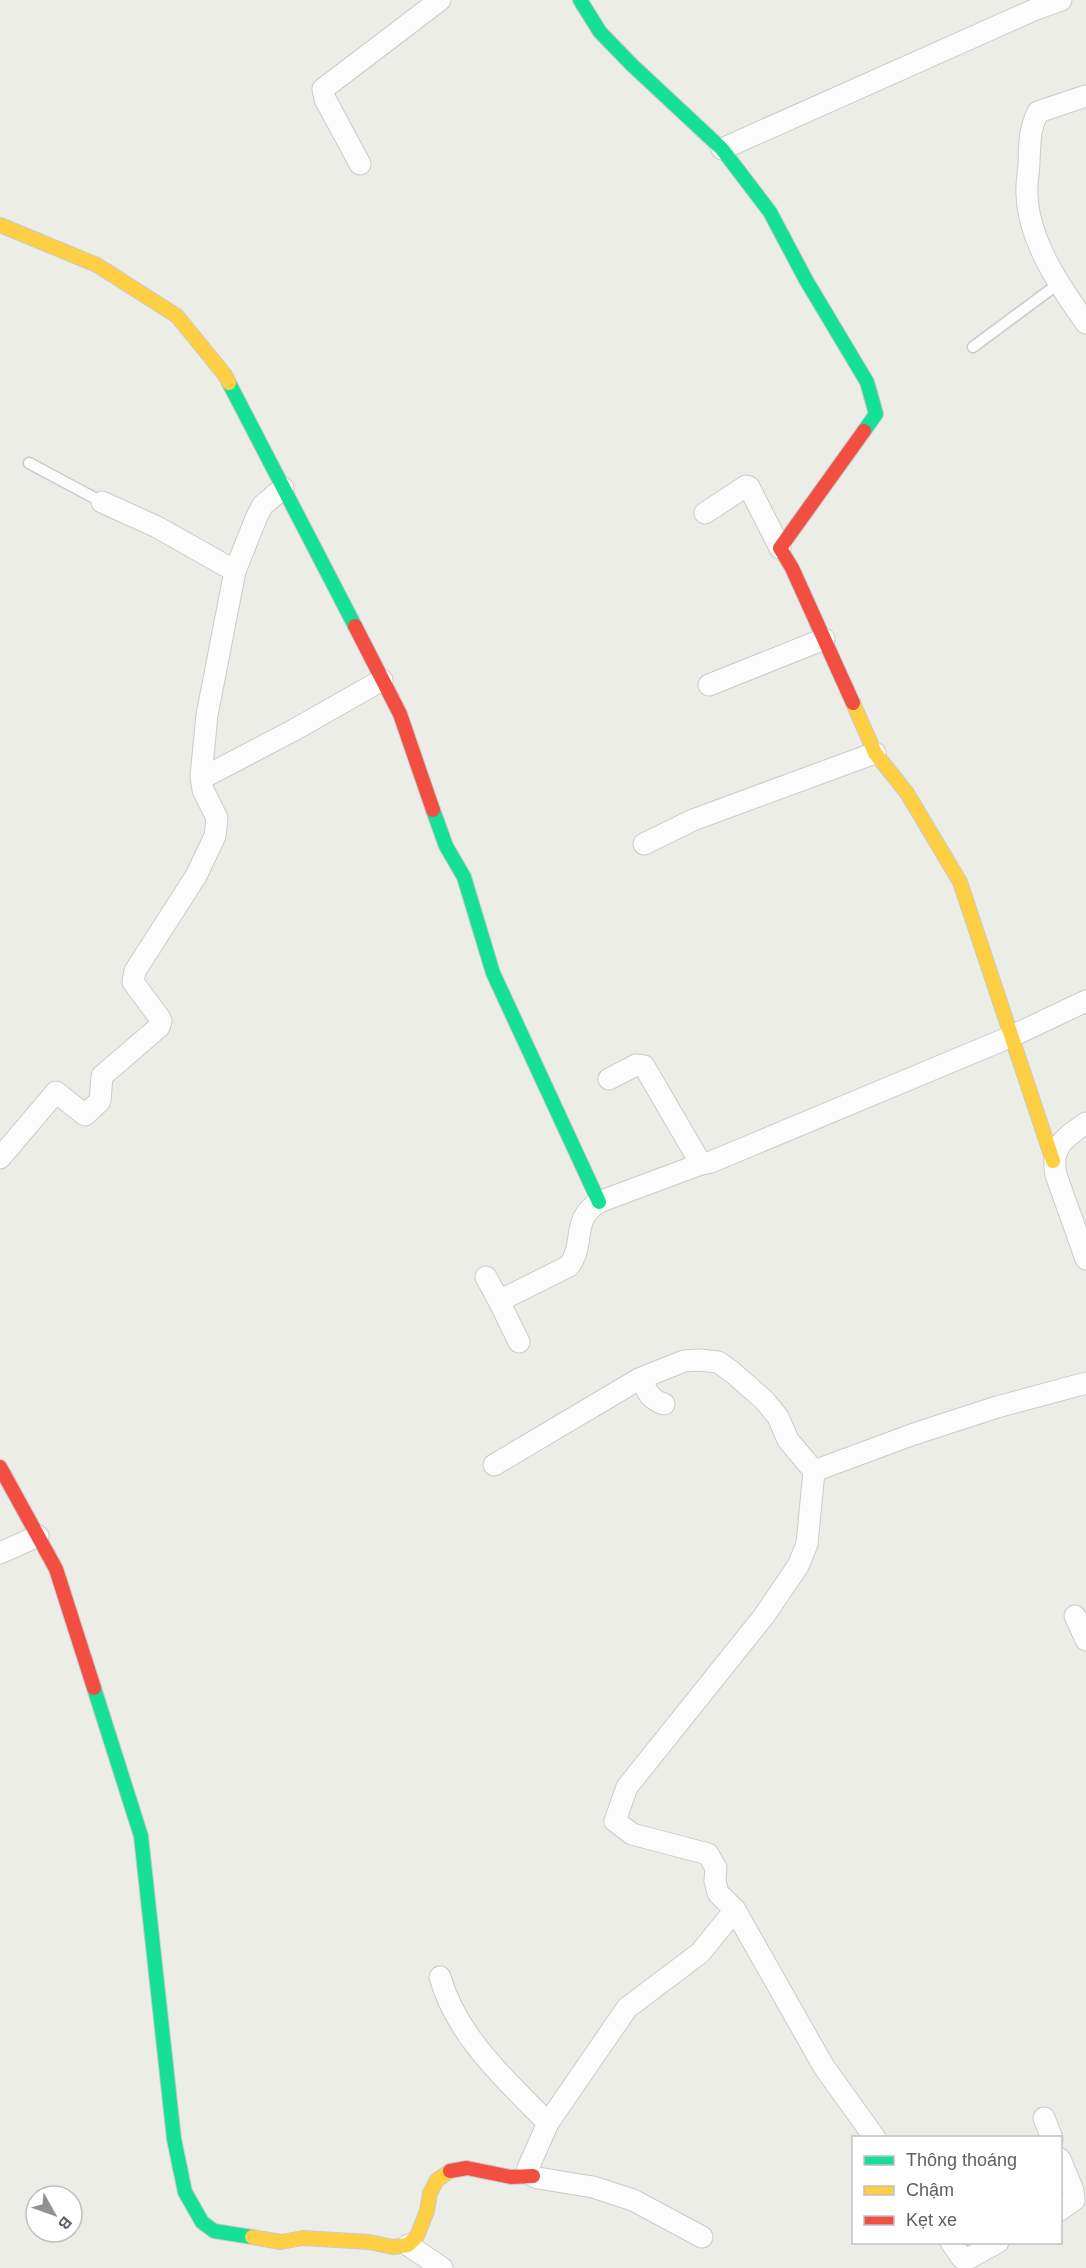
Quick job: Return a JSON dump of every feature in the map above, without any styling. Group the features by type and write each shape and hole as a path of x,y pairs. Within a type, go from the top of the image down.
{"street":[{"path":"360,164 325,99 323,89 440,0"},
{"path":"580,0 600,32 722,149 770,212 806,280 867,382 876,414 780,548"},
{"path":"722,149 1036,9 1061,0"},
{"path":"1086,96 1038,112 1031,126 1029,139 1027,193 1030,221 1058,284 1086,323"},
{"path":"0,225 97,265 177,316 225,375 400,714 446,846 464,877 493,973 599,1202"},
{"path":"705,513 746,486 749,487 824,639 875,753 907,793 960,882 1056,1175 1086,1259"},
{"path":"0,1158 56,1092 85,1115 100,1101 102,1076 159,1027 161,1021 159,1017 133,982 135,971 196,876 215,836 217,818 203,790 201,776 207,715 235,571 256,516 264,505 283,488"},
{"path":"102,502 157,526 235,571"},
{"path":"709,685 824,639"},
{"path":"210,774 382,680"},
{"path":"644,844 693,820 875,753"},
{"path":"499,1301 569,1266 574,1259 584,1214 599,1202 711,1161 1010,1037 1086,1001"},
{"path":"609,1078 636,1065 644,1066 701,1164"},
{"path":"1053,1161 1062,1140 1086,1123"},
{"path":"486,1278 519,1342"},
{"path":"494,1465 641,1379 684,1361 699,1360 718,1362 765,1401 778,1417 788,1440 814,1470 807,1544 798,1566 764,1616 627,1787 615,1821 632,1834 708,1854 716,1868 715,1881 718,1893 735,1910 824,2067 874,2136"},
{"path":"641,1379 650,1396 656,1402 664,1404"},
{"path":"814,1470 976,1414 1086,1383"},
{"path":"0,1467 56,1569 141,1836 174,2139 185,2192 202,2222 214,2231 281,2242 303,2238 369,2242 393,2247 442,2268"},
{"path":"0,1553 38,1536"},
{"path":"1076,1616 1086,1640"},
{"path":"533,2176 528,2168 548,2123 627,2008 700,1953 735,1910"},
{"path":"440,1977 455,2015 478,2050 548,2123"},
{"path":"1062,2164 1073,2190 1074,2200 1062,2209"},
{"path":"410,2254 433,2187 445,2174 467,2168 511,2177 533,2176 593,2187 633,2200 702,2236"},
{"path":"952,2244 962,2258 969,2258 994,2244"}],"lane":[{"path":"973,347 1058,284"},
{"path":"29,463 102,502"}],"traffic: fast":[{"path":"580,0 600,32 722,149 770,212 806,280 867,382 876,414 864,431"},
{"path":"229,383 355,626"},
{"path":"433,810 446,846 464,877 493,973 599,1202"},
{"path":"94,1688 141,1836 174,2139 185,2192 202,2222 214,2231 252,2237"}],"traffic: slow":[{"path":"0,225 97,265 177,316 229,383"},
{"path":"853,703 875,753 907,793 960,882 1053,1161"},
{"path":"252,2237 281,2242 303,2238 369,2242 393,2247 408,2245 417,2236 427,2211 430,2193 437,2180 450,2171"}],"traffic: jam":[{"path":"853,703 792,568 780,548 864,431"},
{"path":"355,626 400,714 433,810"},
{"path":"0,1467 56,1569 94,1688"},
{"path":"450,2171 467,2168 511,2177 533,2176"}]}
